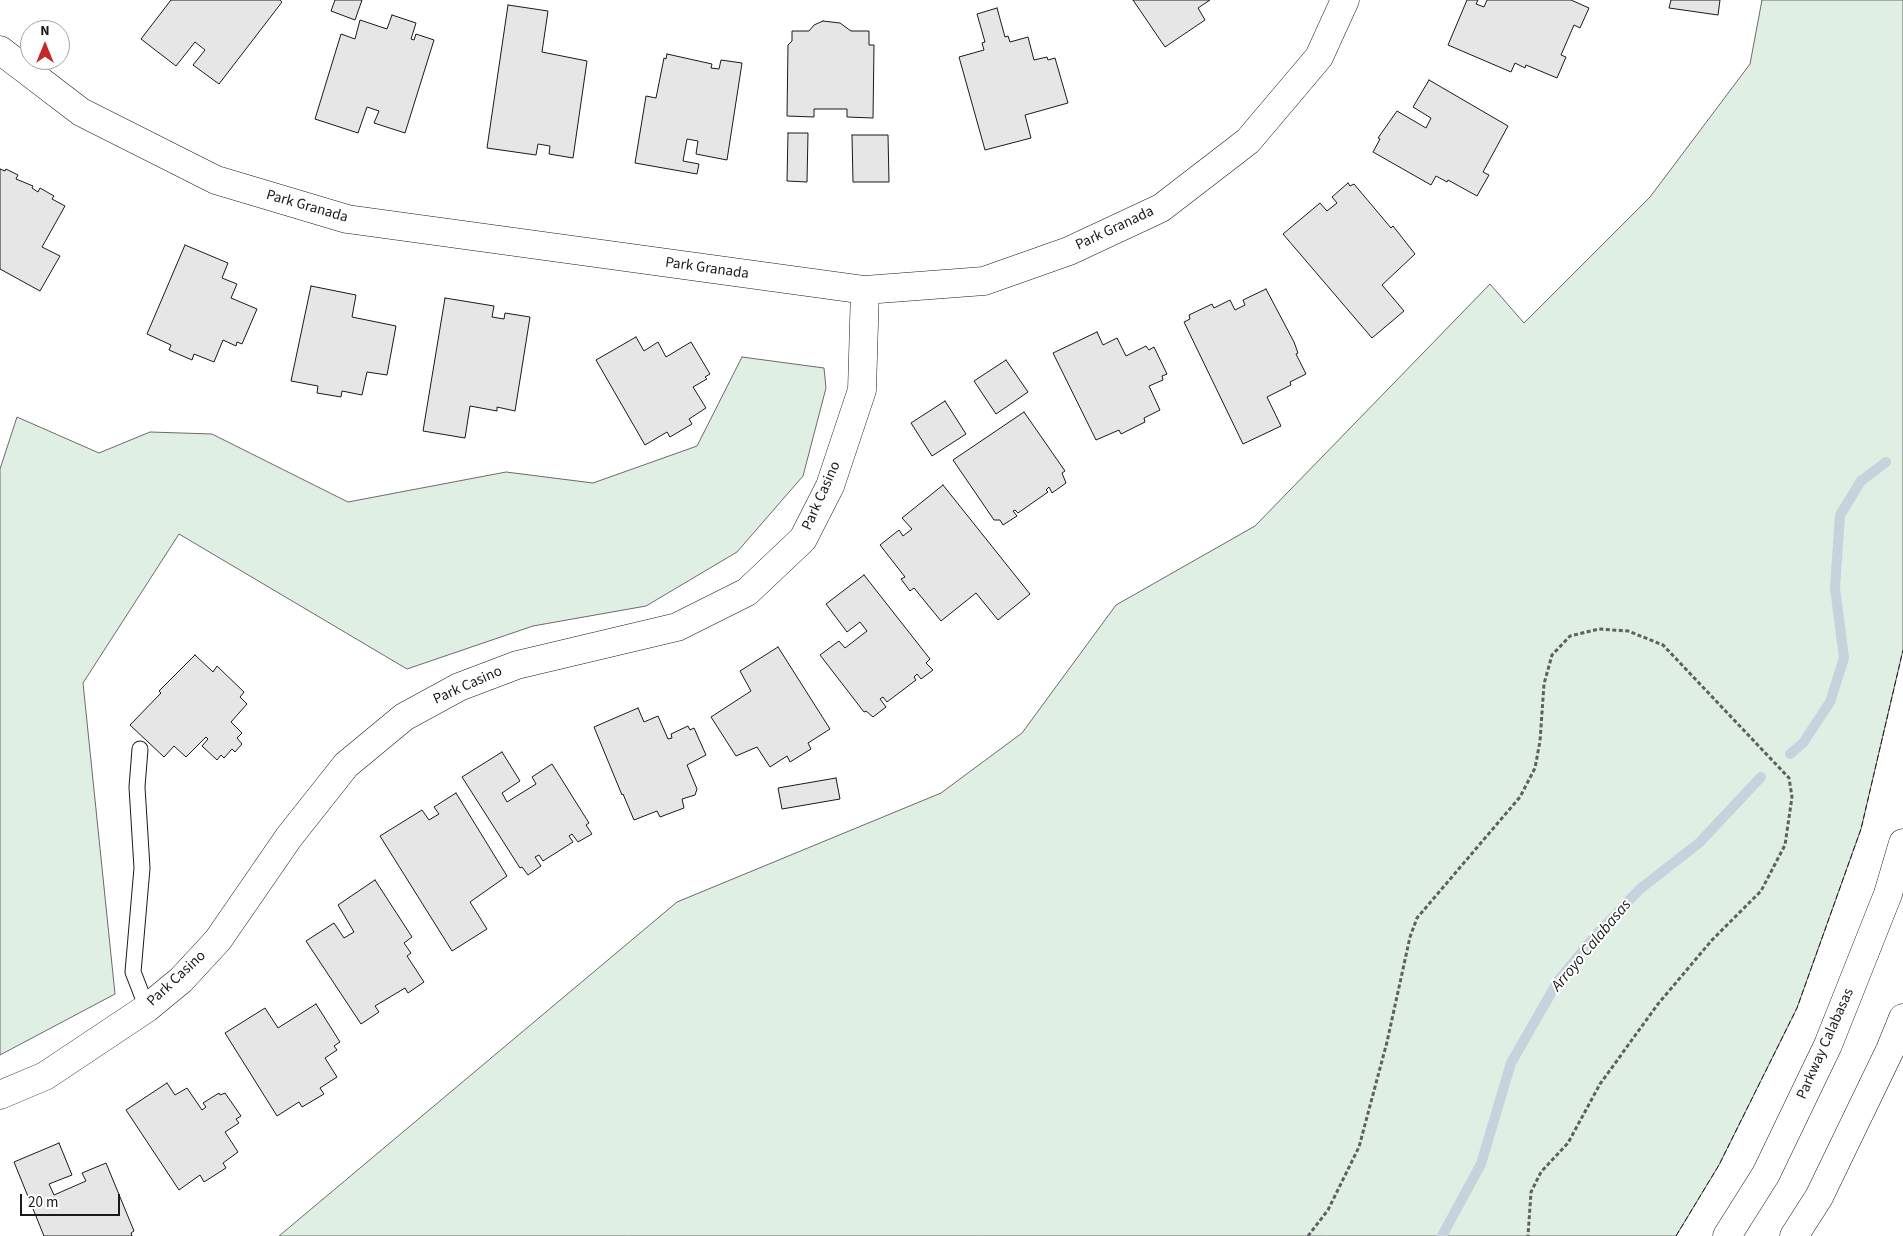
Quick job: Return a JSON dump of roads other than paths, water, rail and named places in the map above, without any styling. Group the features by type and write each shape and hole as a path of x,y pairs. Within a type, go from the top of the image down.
{"street":[{"name":"Park Granada","path":"0,50 81,112 216,180 347,219 865,290 984,280 1069,251 1161,208 1248,140 1319,57 1345,0"},
{"name":"Park Casino","path":"0,1095 45,1076 147,1008 180,980 218,940 289,837 346,765 404,717 459,687 518,665 677,627 747,592 803,539 830,486 862,390 865,290"},
{"name":"Parkway Calabasas","path":"1727,1236 1766,1174 1828,1045 1888,894 1903,843"},
{"path":"1794,1236 1819,1197 1890,1050 1903,1018"}],"lane":[{"path":"140,749 137,787 142,868 133,972 147,1008"}],"waterway":[{"name":"Arroyo Calabasas","path":"1790,754 1803,743 1830,702 1844,658 1835,588 1840,515 1861,481 1886,462"},
{"name":"Arroyo Calabasas","path":"1442,1236 1481,1164 1511,1063 1558,981 1595,936 1640,889 1699,843 1761,777"}]}
